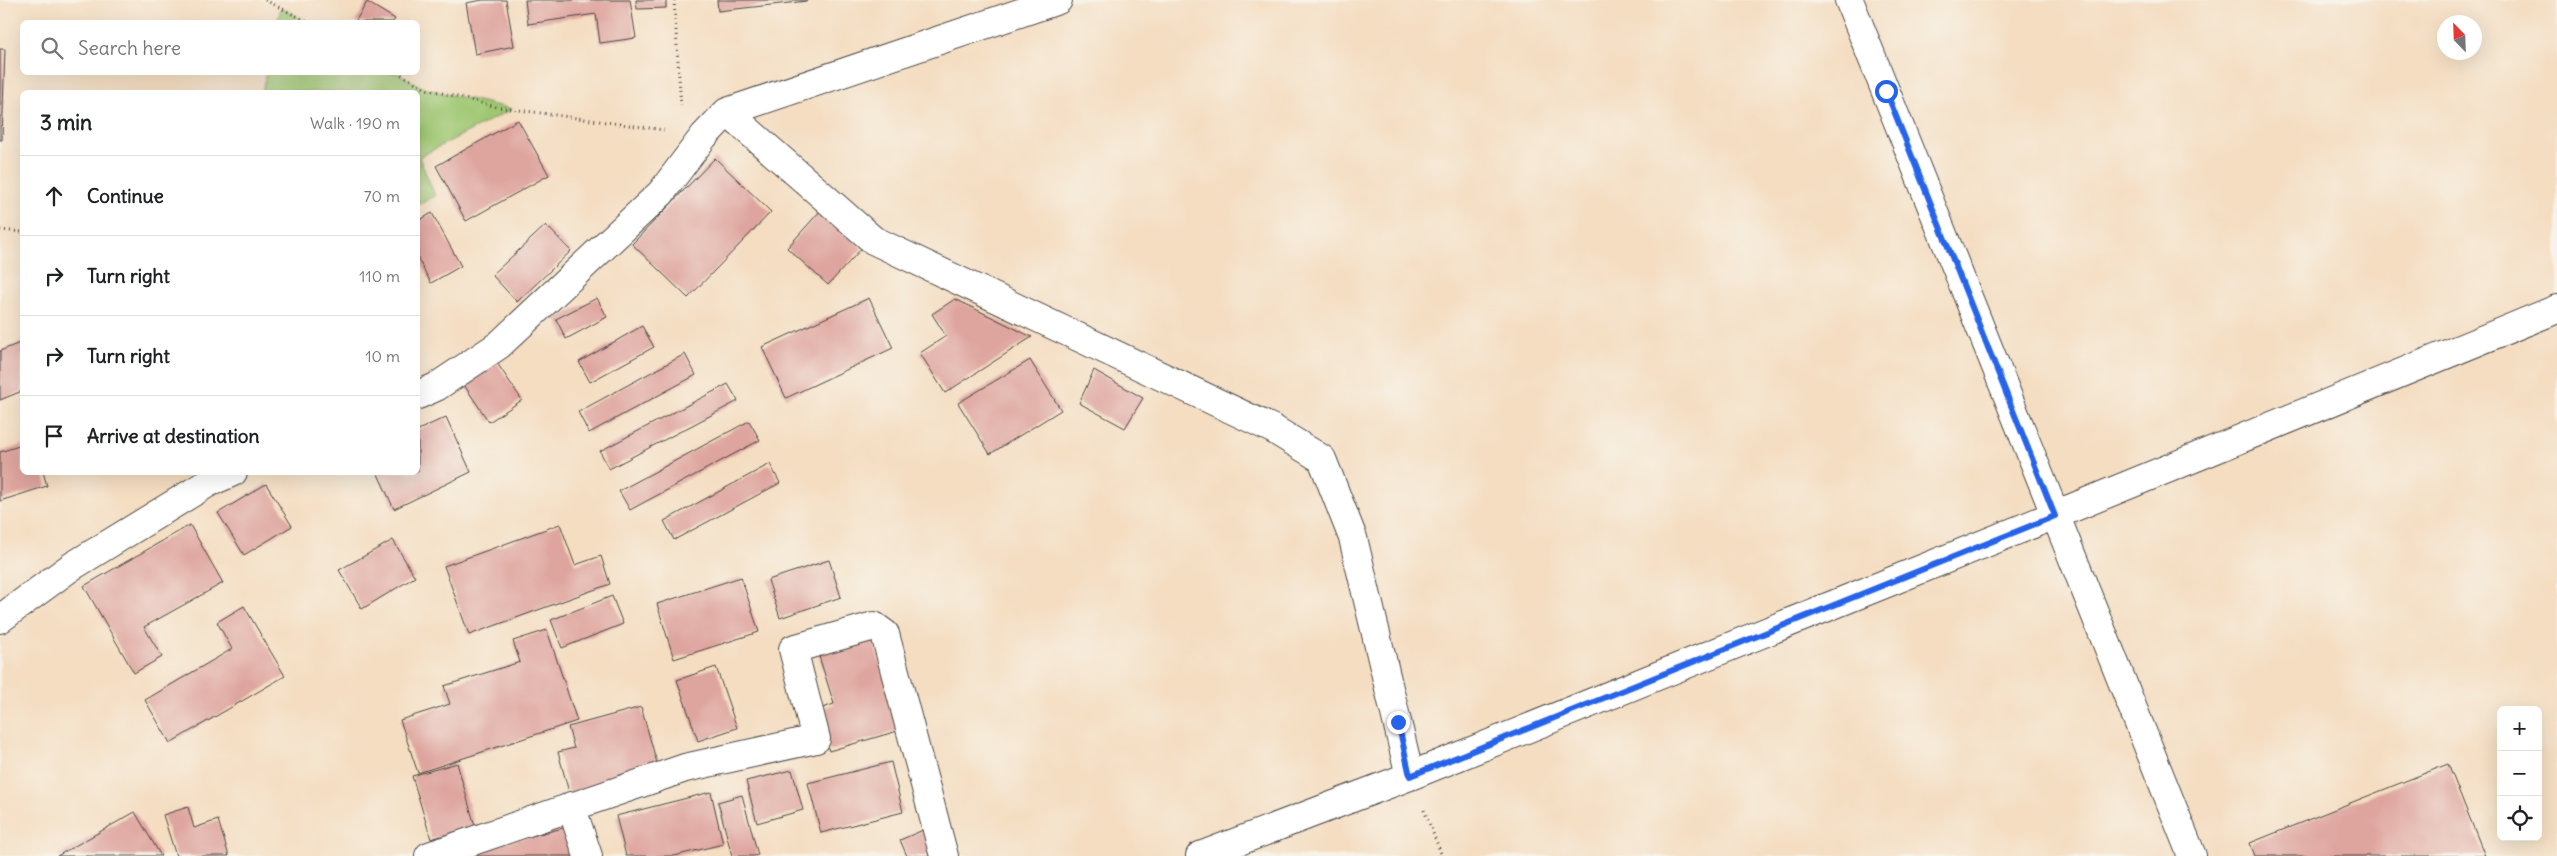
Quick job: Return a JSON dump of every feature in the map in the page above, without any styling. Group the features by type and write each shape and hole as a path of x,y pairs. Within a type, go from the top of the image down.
{"street":[{"path":"420,394 436,387 499,345 660,193 693,134 727,112 1058,0"},
{"path":"1849,0 2192,856"},
{"path":"727,112 873,240 1273,430 1322,459 1353,538 1410,776"},
{"path":"1200,856 1410,776 2055,516 2557,308"},
{"path":"0,619 71,567 208,483 227,475"},
{"path":"429,856 685,768 816,739 793,649 874,626 885,634 944,856"},
{"path":"571,806 588,856"}],"path":[{"path":"265,0 304,20"},
{"path":"402,75 426,89 497,108 693,134 674,0"},
{"path":"0,230 20,232"},
{"path":"1410,776 1442,856"}],"green space":[{"path":"281,8 304,20 278,20"},
{"path":"266,75 401,75 426,89 512,109 420,156 420,90 262,90"},
{"path":"420,159 435,196 420,204"}],"building":[{"path":"483,0 506,0 514,46 475,54 466,3"},
{"path":"525,0 630,0 636,38 600,43 596,14 528,24"},
{"path":"636,0 666,0 666,8 637,9"},
{"path":"717,0 807,0 807,1 718,11"},
{"path":"367,2 395,19 394,20 356,20"},
{"path":"0,49 5,49 2,140 0,140"},
{"path":"518,120 549,175 466,221 436,166"},
{"path":"715,158 771,212 688,298 632,244"},
{"path":"821,210 862,248 828,285 787,248"},
{"path":"432,213 461,266 431,283 420,263 420,220"},
{"path":"546,225 571,251 517,302 492,275"},
{"path":"597,298 607,317 566,339 556,319"},
{"path":"869,298 893,348 786,398 762,347"},
{"path":"955,299 1032,337 945,393 920,353 946,336 932,314"},
{"path":"642,326 654,347 590,382 579,362"},
{"path":"20,343 20,392 0,400 0,351"},
{"path":"685,354 696,375 589,433 578,412"},
{"path":"1030,360 1061,410 990,454 958,403"},
{"path":"497,363 522,400 489,422 464,385"},
{"path":"1094,370 1143,398 1125,428 1079,403"},
{"path":"728,384 738,401 609,469 600,451"},
{"path":"446,417 471,472 394,509 378,475 420,475 420,429"},
{"path":"749,421 760,440 630,510 619,491"},
{"path":"20,446 20,475 44,475 47,486 0,501 0,452"},
{"path":"770,464 780,483 674,540 664,521"},
{"path":"266,484 292,526 244,555 218,513"},
{"path":"560,524 575,565 601,556 610,584 469,635 444,566"},
{"path":"190,525 223,583 144,627 162,657 134,673 84,586"},
{"path":"393,540 415,577 362,609 339,570"},
{"path":"829,560 841,597 780,618 768,580"},
{"path":"741,577 759,632 674,659 657,604"},
{"path":"612,596 623,624 562,648 551,620"},
{"path":"244,606 285,676 170,743 145,700 232,649 217,622"},
{"path":"547,630 577,721 418,773 400,720 450,704 444,686 520,662 513,641"},
{"path":"871,634 901,730 829,751 817,710 834,704 817,650"},
{"path":"716,667 737,728 698,741 677,680"},
{"path":"641,707 659,770 570,796 558,752 574,748 568,727"},
{"path":"891,762 903,812 821,833 808,783"},
{"path":"457,763 475,826 431,839 412,776"},
{"path":"2448,764 2485,856 2255,856 2250,843"},
{"path":"792,770 803,810 757,823 746,781"},
{"path":"711,792 723,844 674,856 626,856 616,816"},
{"path":"742,795 758,855 754,856 732,856 718,802"},
{"path":"188,807 194,828 218,820 229,856 176,856 163,815"},
{"path":"135,812 161,856 57,856"},
{"path":"567,827 575,856 456,856 456,855"},
{"path":"923,830 934,856 907,856 900,840"}],"route":[{"path":"1398,722 1410,776 2055,516 1886,91"}]}
